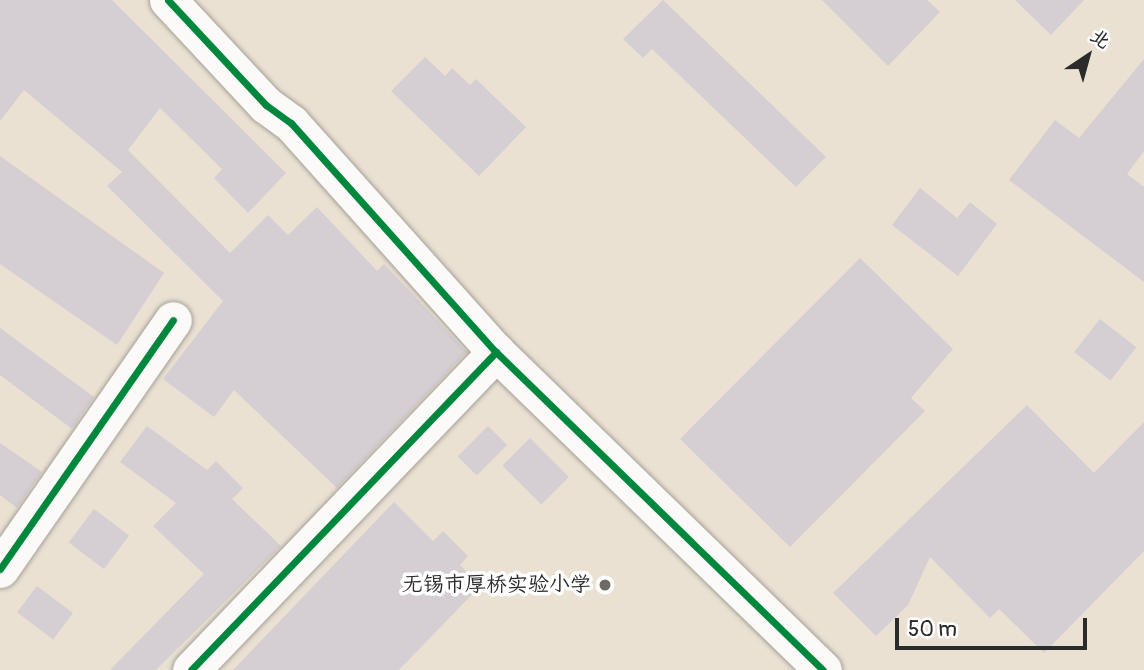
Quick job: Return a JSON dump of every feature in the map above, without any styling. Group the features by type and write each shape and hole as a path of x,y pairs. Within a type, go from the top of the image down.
{"street":[{"path":"168,0 266,105 291,123 496,352 824,670"},
{"path":"0,569 173,320"},
{"path":"191,670 496,352"}],"building":[{"path":"0,0 112,0 286,173 248,213 214,178 222,169 160,108 128,150 230,253 268,215 288,235 317,207 377,271 384,264 467,352 337,488 234,390 214,417 163,379 223,301 107,186 122,172 24,90 0,121"},
{"path":"663,0 826,157 796,187 652,49 643,58 623,39"},
{"path":"822,0 927,0 940,12 888,66"},
{"path":"1015,0 1084,0 1051,35"},
{"path":"425,57 445,76 452,68 470,85 476,79 526,127 479,176 391,91"},
{"path":"1144,59 1144,151 1127,174 1144,187 1144,282 1009,180 1055,120 1079,138"},
{"path":"0,156 164,273 117,345 0,264"},
{"path":"920,188 957,218 970,202 997,224 958,276 892,225"},
{"path":"860,258 953,349 911,398 925,411 790,547 680,439"},
{"path":"1100,319 1136,347 1110,380 1074,352"},
{"path":"0,328 94,397 72,429 0,375"},
{"path":"1027,405 1094,473 1144,422 1144,551 1044,653 999,609 990,618 930,557 908,605 876,636 833,593"},
{"path":"147,426 207,470 216,461 243,488 232,499 281,546 156,670 110,670 204,574 153,526 176,503 120,462"},
{"path":"488,426 507,445 477,475 458,456"},
{"path":"530,438 569,477 541,504 502,466"},
{"path":"0,443 42,472 17,508 0,495"},
{"path":"394,502 433,541 443,531 468,556 460,565 481,585 399,670 233,670"},
{"path":"94,509 129,535 104,569 69,543"},
{"path":"37,586 73,613 53,639 17,612"}],"cycle path":[{"path":"168,0 266,105 291,123 496,352 823,670"},
{"path":"0,569 173,320"},
{"path":"191,670 496,352"}],"place":[{"name":"无锡市厚桥实验小学","path":"605,585"}]}
